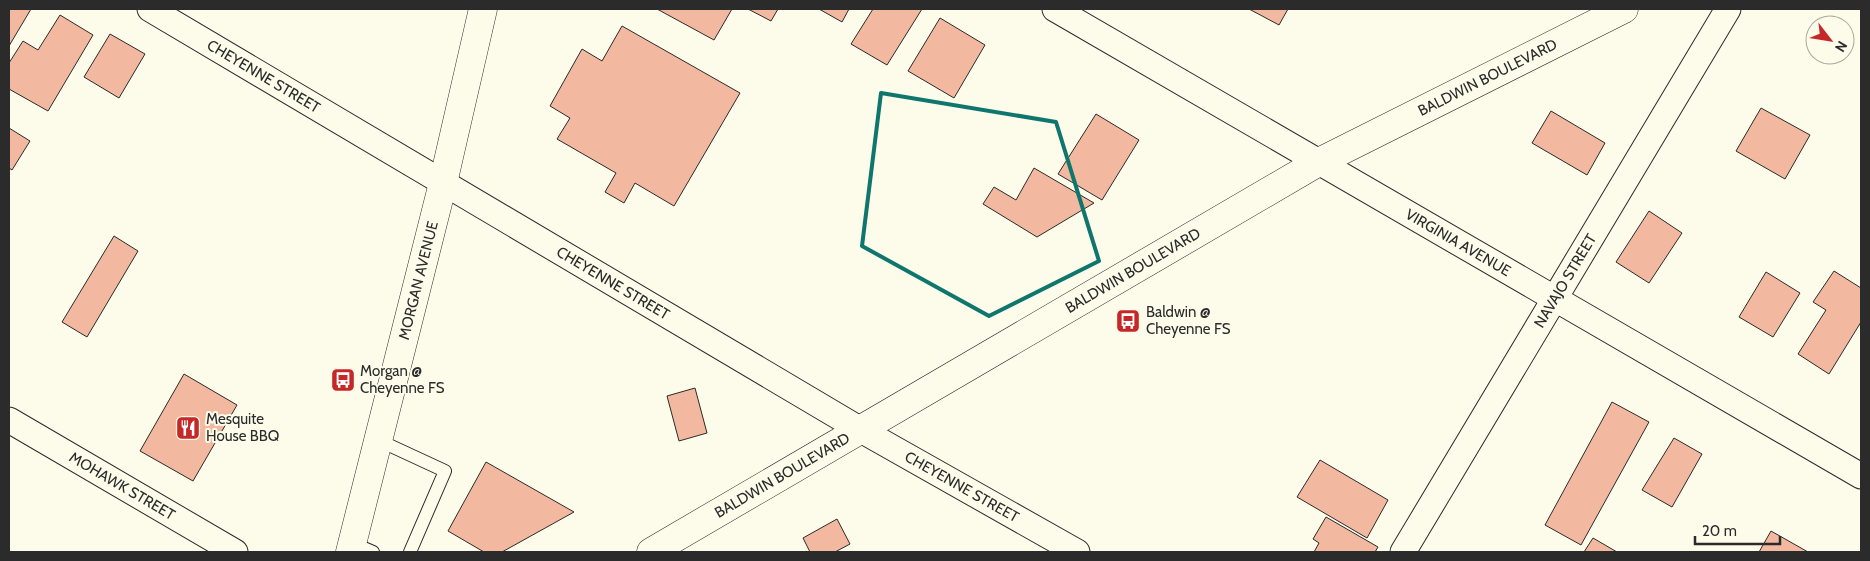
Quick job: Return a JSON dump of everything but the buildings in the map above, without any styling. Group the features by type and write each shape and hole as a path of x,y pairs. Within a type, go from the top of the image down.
{"main road":[{"name":"MORGAN AVENUE","path":"358,549 378,440 443,183 483,9"},
{"name":"BALDWIN BOULEVARD","path":"650,552 1318,163 1624,9"}],"street":[{"name":"CHEYENNE STREET","path":"150,9 861,430 1077,552"},
{"name":"VIRGINIA AVENUE","path":"1055,9 1861,476"},
{"name":"NAVAJO STREET","path":"1403,552 1728,9"},
{"name":"MOHAWK STREET","path":"9,420 235,552"}],"lane":[{"path":"378,440 445,471 410,552"}],"highlighted area":[{"path":"881,93 1056,122 1099,261 989,316 862,246"}],"place":[{"name":"Baldwin @ Cheyenne FS","path":"1128,321"},
{"name":"Morgan @ Cheyenne FS","path":"343,380"},
{"name":"Mesquite House BBQ","path":"188,428"}]}
